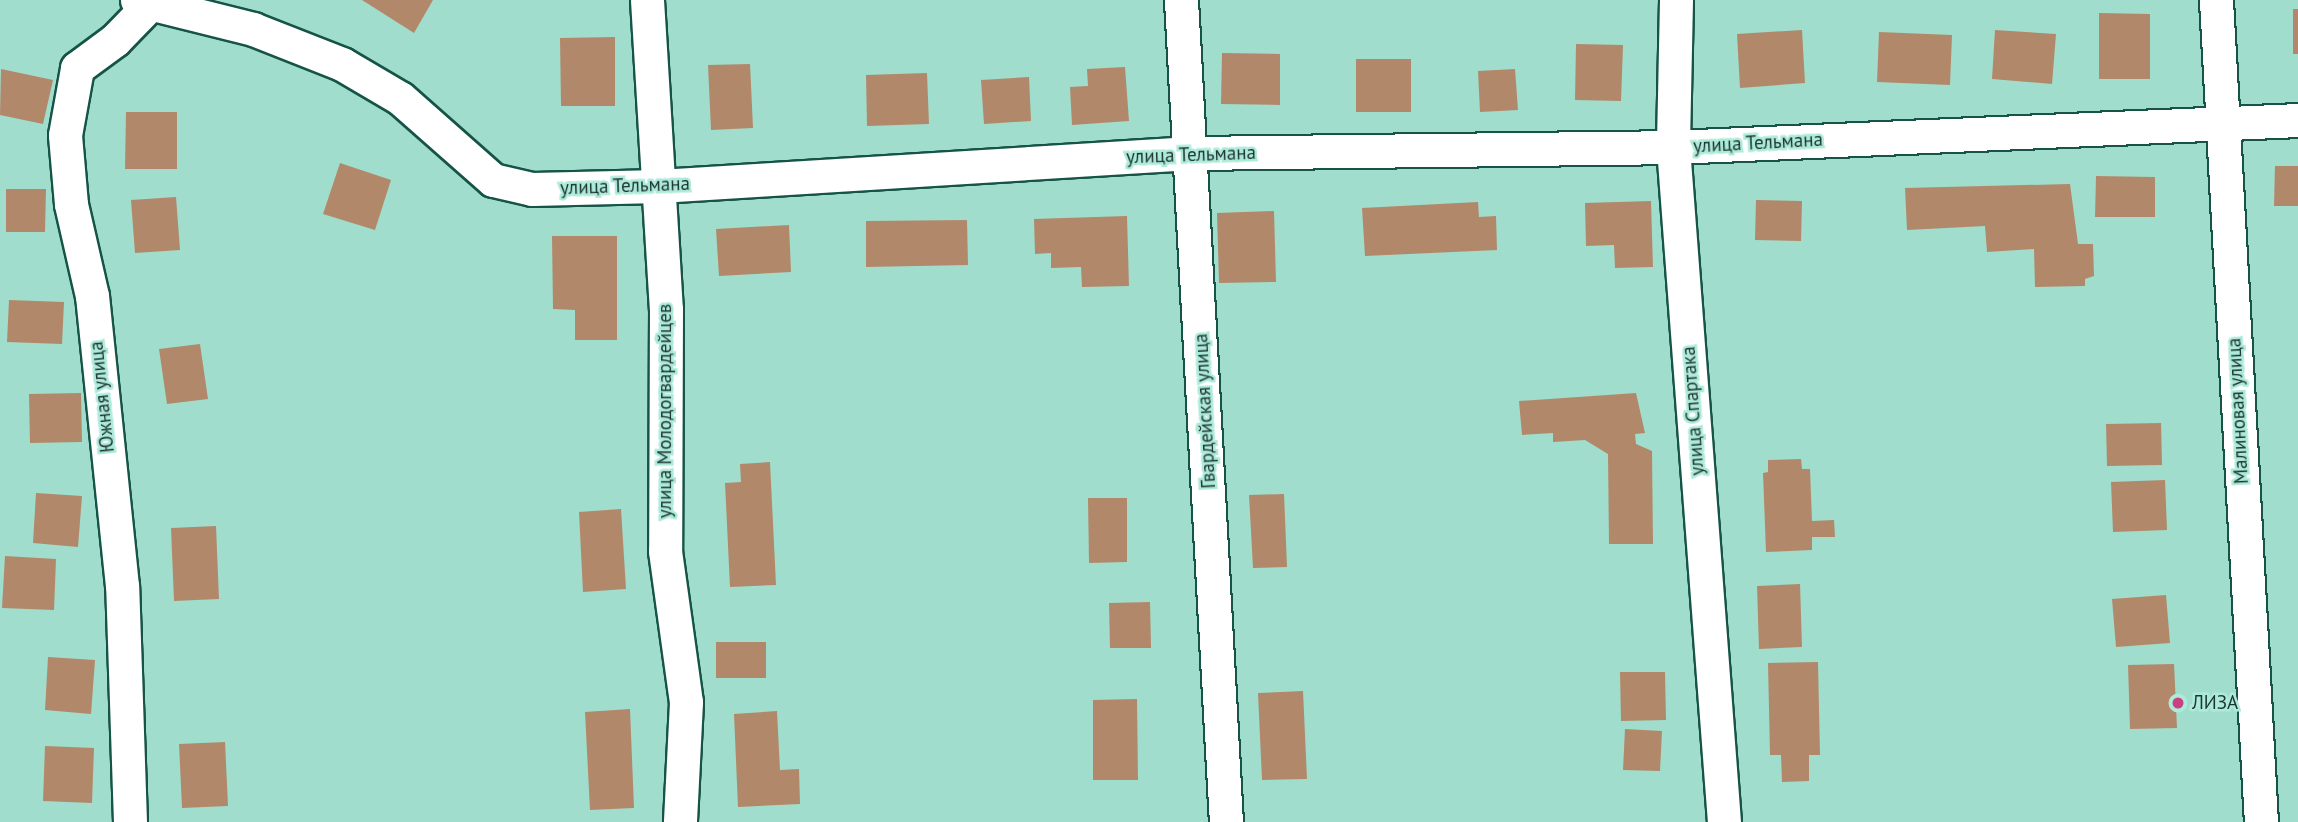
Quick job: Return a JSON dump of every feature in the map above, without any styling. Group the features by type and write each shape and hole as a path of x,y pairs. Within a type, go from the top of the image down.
{"street":[{"name":"улица Молодогвардейцев","path":"648,0 666,309 665,551 686,702 680,822"},
{"name":"Гвардейская улица","path":"1181,0 1226,822"},
{"name":"улица Спартака","path":"1676,0 1674,147 1724,822"},
{"name":"Малиновая улица","path":"2216,0 2261,822"},
{"name":"улица Тельмана","path":"144,2 253,29 342,64 400,98 493,180 532,189 659,186 1191,153 1674,147 2298,120"},
{"name":"Южная улица","path":"130,822 122,586 92,296 71,205 65,135 76,68 144,2"}],"building":[{"path":"362,0 433,0 414,33"},
{"path":"2293,9 2298,9 2298,54 2293,54"},
{"path":"2099,13 2150,14 2150,79 2099,79"},
{"path":"1802,30 1805,83 1740,88 1737,34"},
{"path":"1995,30 2056,34 2052,84 1992,79"},
{"path":"1879,32 1952,35 1950,85 1877,82"},
{"path":"615,37 615,106 561,106 560,38"},
{"path":"1576,44 1623,45 1621,101 1575,100"},
{"path":"1222,53 1280,54 1280,105 1221,104"},
{"path":"1356,59 1411,59 1411,112 1356,112"},
{"path":"750,64 753,128 711,130 708,65"},
{"path":"1125,67 1129,121 1072,125 1070,87 1088,86 1087,69"},
{"path":"1,69 53,80 43,124 0,115"},
{"path":"1515,69 1518,110 1480,112 1478,71"},
{"path":"927,73 929,124 867,126 866,75"},
{"path":"1029,77 1031,121 984,124 981,80"},
{"path":"126,112 177,112 177,169 125,169"},
{"path":"340,163 391,180 375,230 323,214"},
{"path":"2275,166 2298,166 2298,206 2274,206"},
{"path":"2096,176 2155,177 2155,217 2095,217"},
{"path":"2070,184 2078,244 2093,244 2094,276 2085,279 2085,286 2035,287 2034,249 1987,252 1985,226 1907,230 1905,188"},
{"path":"6,189 46,189 45,232 6,232"},
{"path":"176,197 180,250 135,253 131,200"},
{"path":"1756,200 1802,201 1801,241 1755,240"},
{"path":"1651,201 1653,267 1615,268 1614,245 1586,246 1585,203"},
{"path":"1478,202 1479,217 1496,216 1497,250 1365,256 1362,208"},
{"path":"1274,211 1276,282 1219,283 1217,213"},
{"path":"1127,216 1129,286 1082,287 1081,267 1051,268 1051,253 1035,254 1034,219"},
{"path":"967,220 968,265 866,267 866,221"},
{"path":"789,225 791,272 719,276 716,229"},
{"path":"552,236 617,236 617,340 575,340 575,310 553,309"},
{"path":"9,300 64,302 62,344 7,342"},
{"path":"200,344 208,399 167,404 159,349"},
{"path":"81,393 82,442 30,443 29,394"},
{"path":"1636,393 1645,433 1635,434 1636,444 1652,451 1653,544 1609,544 1608,454 1585,440 1553,442 1553,433 1522,435 1519,401"},
{"path":"2161,423 2162,465 2107,466 2106,424"},
{"path":"1801,459 1802,469 1810,469 1812,521 1834,520 1835,537 1812,537 1812,550 1766,552 1763,473 1768,472 1768,460"},
{"path":"770,462 776,585 730,587 725,483 741,482 740,464"},
{"path":"2165,480 2167,530 2113,532 2111,482"},
{"path":"36,493 82,496 78,547 33,543"},
{"path":"1284,494 1287,567 1253,568 1249,495"},
{"path":"1088,498 1127,498 1127,562 1089,563"},
{"path":"621,509 626,589 583,592 579,512"},
{"path":"216,526 219,599 174,601 171,528"},
{"path":"5,556 56,559 54,610 2,608"},
{"path":"1800,584 1802,647 1759,649 1757,586"},
{"path":"2166,595 2170,643 2116,647 2112,599"},
{"path":"1150,602 1151,648 1110,648 1109,603"},
{"path":"716,642 766,642 766,678 716,678"},
{"path":"48,657 95,660 91,714 45,710"},
{"path":"1818,662 1820,755 1809,755 1809,781 1782,782 1781,755 1770,755 1768,663"},
{"path":"2174,664 2177,728 2130,729 2128,665"},
{"path":"1620,672 1665,672 1666,720 1621,721"},
{"path":"1303,691 1307,779 1262,780 1258,693"},
{"path":"1137,699 1138,780 1093,780 1093,700"},
{"path":"630,709 634,808 590,810 585,712"},
{"path":"777,711 780,770 799,769 800,804 738,807 734,714"},
{"path":"1625,729 1662,731 1660,771 1623,770"},
{"path":"225,742 228,806 182,808 179,744"},
{"path":"45,746 94,748 92,803 43,801"}],"place":[{"name":"ЛИЗА","path":"2178,703"}]}
